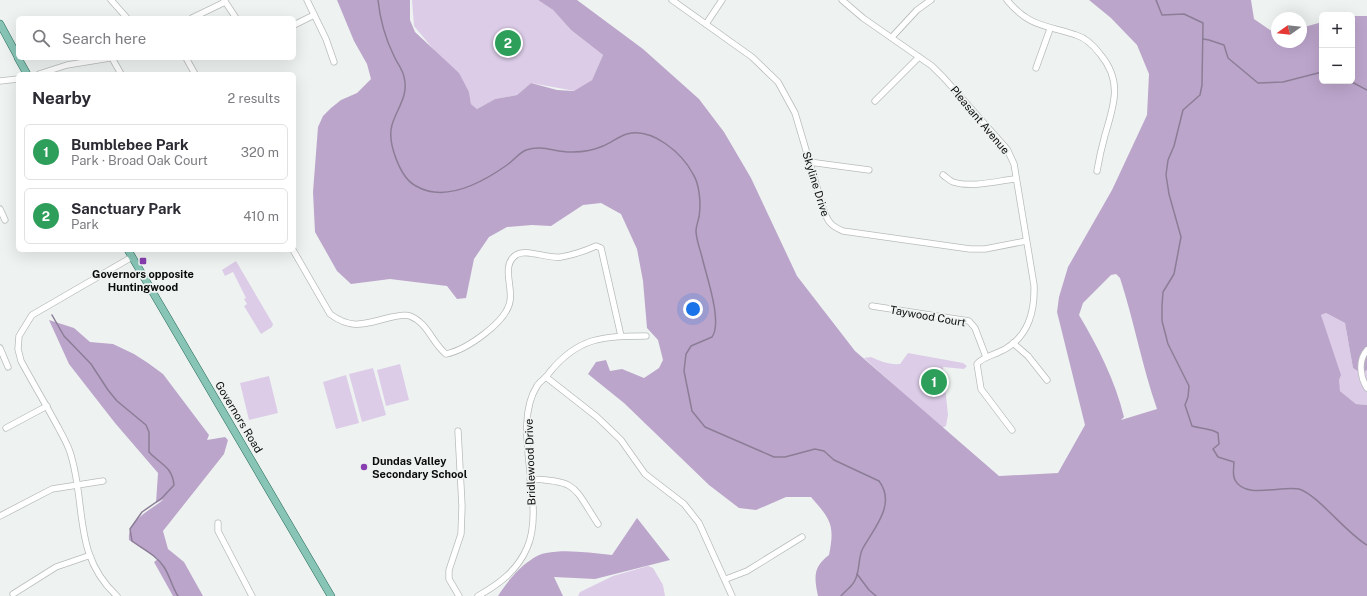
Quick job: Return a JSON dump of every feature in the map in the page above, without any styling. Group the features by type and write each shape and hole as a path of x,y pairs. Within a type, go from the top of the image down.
{"main road":[{"path":"0,24 16,54"},
{"path":"19,60 26,72"},
{"name":"Governors Road","path":"129,252 331,596"}],"street":[{"path":"111,0 125,16"},
{"path":"307,0 326,39 334,62"},
{"name":"Skyline Drive","path":"672,0 752,57 778,82 795,113 828,221 834,227 842,231 970,249 986,249 1026,242"},
{"path":"706,24 722,0"},
{"name":"Pleasant Avenue","path":"842,0 863,18 932,66 954,88 1007,149 1014,164 1034,285 1035,302 1032,318 1026,330 1013,344 1000,352 984,358"},
{"path":"892,37 917,10 931,0"},
{"path":"1008,0 1033,22 1050,29 1078,35 1094,46 1106,60 1114,80 1114,105 1097,171"},
{"path":"196,16 225,1 235,16"},
{"path":"296,24 314,15"},
{"path":"1036,68 1050,29"},
{"path":"875,101 919,57"},
{"path":"45,72 67,65 103,60"},
{"path":"112,60 121,72"},
{"path":"187,60 194,72"},
{"path":"0,81 16,79"},
{"path":"809,162 870,170"},
{"path":"943,175 953,182 968,183 985,183 1016,179"},
{"path":"0,209 6,220"},
{"path":"295,252 330,314 338,320 347,324 356,325 400,316 409,316 422,322 440,350 446,354 455,352 475,340 505,314 511,300 508,272 510,261 517,254 523,252 548,257 560,257 596,246 601,248 621,336"},
{"path":"116,596 105,585 88,556 82,526 78,484 70,450 21,360 18,349 19,336 26,322 32,315 132,257"},
{"name":"Taywood Court","path":"872,306 969,321 975,328 984,358"},
{"name":"Bridlewood Drive","path":"478,596 510,575 528,547 532,508 527,419 530,403 537,386 560,360 576,346 599,339 621,336 646,336"},
{"path":"1013,344 1028,356 1047,380"},
{"path":"0,348 8,367"},
{"path":"1367,350 1364,354 1361,365 1367,388"},
{"path":"984,358 978,364 981,389 1012,430"},
{"path":"546,377 597,417 621,440 645,474 684,504 699,524 726,579 732,596"},
{"path":"6,428 47,406"},
{"path":"458,431 462,506 461,534 449,570 449,579 459,596"},
{"path":"530,479 557,480 575,488 598,524"},
{"path":"0,516 52,489 103,481"},
{"path":"218,523 218,531 252,596"},
{"path":"726,579 746,571 802,537"},
{"path":"13,594 56,568 88,556"}],"shaded area":[{"path":"337,0 410,0 410,20 415,32 459,73 469,92 471,104 477,109 495,99 517,95 531,83 557,90 574,91 592,80 603,55 571,30 553,10 538,0 577,0 643,49 699,99 724,132 751,178 797,276 855,351 999,476 1058,473 1085,425 1057,312 1059,297 1068,267 1112,190 1147,115 1149,74 1137,45 1111,18 1089,0 1251,0 1254,19 1271,30 1271,48 1307,48 1307,26 1319,23 1319,84 1355,84 1355,16 1367,16 1367,370 1362,374 1353,368 1345,323 1326,313 1321,315 1341,375 1339,380 1340,391 1356,404 1367,405 1367,596 818,596 816,583 817,568 829,555 832,537 830,523 811,497 786,497 756,510 739,508 709,485 624,403 588,374 596,362 606,360 610,371 622,369 644,378 659,368 663,360 658,340 647,328 643,281 637,249 621,214 601,203 583,205 551,226 532,225 507,227 489,237 474,259 466,298 457,299 447,286 390,279 351,284 337,271 315,232 313,192 318,127 323,116 331,108 341,100 357,93 371,79 367,64 354,41","holes":["1116,274 1120,278 1157,409 1121,420 1124,417 1111,377 1093,339 1079,315 1083,303 1111,275"]},
{"path":"412,0 538,0 553,10 571,30 603,55 592,80 575,91 531,83 517,95 495,99 477,109 471,104 469,92 414,26"},
{"path":"236,261 273,324 272,327 261,334 244,306 247,304 244,299 246,298 233,272 225,276 222,270"},
{"path":"1326,313 1345,323 1353,368 1362,374 1367,370 1367,405 1356,404 1340,391 1321,315"},
{"path":"49,320 74,328 90,342 113,344 134,354 148,363 163,374 209,435 207,440 225,437 228,440 224,454 163,531 168,549 184,562 203,596 173,596 154,562 158,559 129,540 129,533 136,521 164,499 156,503 158,473 115,423 69,364"},
{"path":"908,353 963,363 967,366 964,369 943,367 948,415 946,426 942,428 864,358 871,357 888,363 900,364"},
{"path":"400,364 409,400 386,406 377,370"},
{"path":"373,368 386,415 362,422 349,374"},
{"path":"346,375 359,423 336,429 323,382"},
{"path":"269,376 278,413 249,420 240,383"},
{"path":"637,518 670,560 595,579 554,577 563,596 498,596 507,583 525,564 539,555 562,551 612,555"},
{"path":"648,566 653,568 663,585 665,596 578,596 580,592 613,576"}],"waterway":[{"path":"378,0 386,35 404,77 405,84 404,96 392,125 391,141 400,168 410,182 416,186 427,191 451,191 475,184 487,178 507,165 521,153 532,148 544,148 567,152 585,151 596,149 627,134 646,134 656,138 674,150 682,158 688,166 699,189 700,207 696,234 713,298 716,321 715,330 712,337 691,346 686,354 684,371 692,411 705,427 774,457 785,457 815,449 824,451 834,460 879,481 884,490 884,508 877,525 862,550 857,576 851,586 841,596"},
{"path":"1156,0 1162,15 1184,14 1203,23 1202,85 1200,95 1183,110 1174,146 1168,160 1166,175 1169,194 1181,237 1174,274 1163,292 1162,306 1162,321 1168,344 1189,386 1188,397 1185,405 1192,426 1209,429 1218,433 1219,444 1213,449 1218,457 1234,462 1234,478 1240,486 1255,491 1292,488 1299,489 1315,499 1350,532 1367,545"},
{"path":"1203,39 1224,45 1228,58 1258,83 1283,82 1319,73"},
{"path":"1355,84 1367,90"},
{"path":"52,315 64,336 91,364 117,401 146,425 149,432 149,452 165,466 171,474 174,485 162,498 142,512 130,529 132,541 153,556 164,567 178,596"},
{"path":"857,574 869,590 876,596"}],"place":[{"name":"Sanctuary Park","path":"508,43"},
{"name":"Governors opposite Huntingwood","path":"143,261"},
{"name":"Bumblebee Park","path":"934,382"},
{"name":"Dundas Valley Secondary School","path":"364,467"}]}
